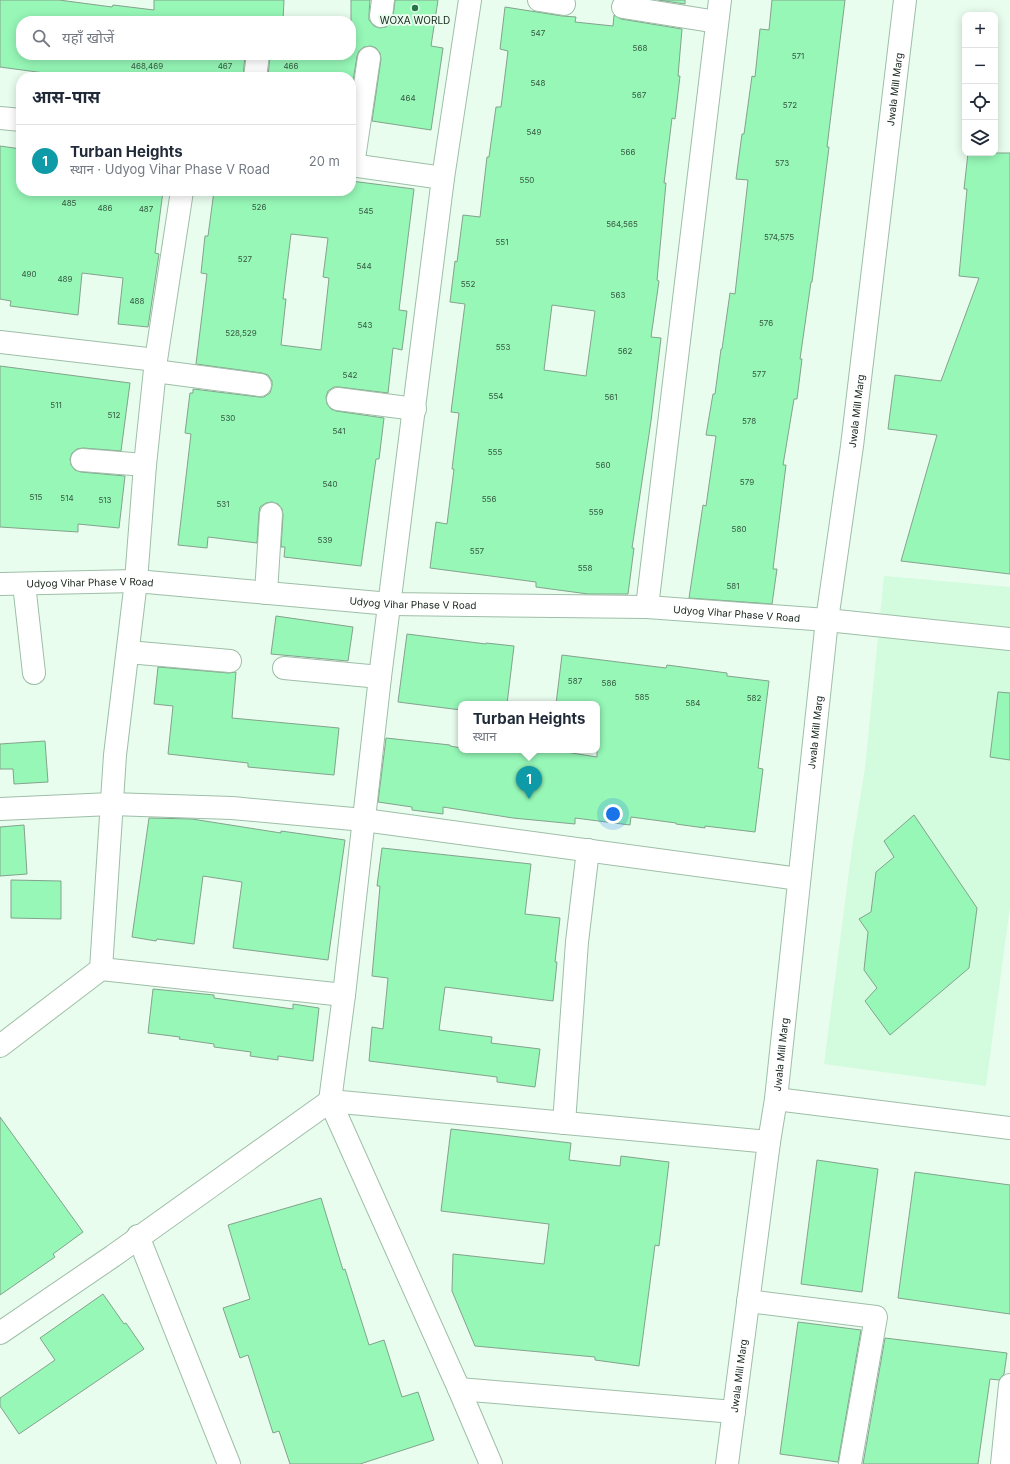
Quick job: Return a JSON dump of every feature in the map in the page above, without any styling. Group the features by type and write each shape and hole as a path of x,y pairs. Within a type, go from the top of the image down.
{"street":[{"path":"470,0 443,178 380,677 344,995 330,1102 459,1389 491,1464"},
{"path":"539,0 564,4"},
{"path":"648,607 720,0"},
{"name":"Jwala Mill Marg","path":"727,1464 769,1142 776,1099 827,620 852,446 905,0"},
{"path":"623,7 717,22"},
{"path":"356,140 369,58"},
{"path":"256,72 257,60"},
{"path":"0,118 16,120"},
{"path":"356,166 443,178"},
{"path":"101,968 115,756 136,581 145,465 155,366 181,196"},
{"path":"0,342 155,366 260,385"},
{"path":"338,399 415,409"},
{"path":"82,460 145,465"},
{"path":"266,593 271,514"},
{"name":"Udyog Vihar Phase V Road","path":"0,584 136,581 390,604 648,607 827,620 1010,639"},
{"path":"24,584 34,673"},
{"path":"128,652 230,661"},
{"path":"284,668 380,677"},
{"path":"0,809 111,804 232,808 364,820 800,879"},
{"path":"564,1123 577,942 588,850"},
{"path":"0,1046 101,968 344,995"},
{"path":"776,1099 1010,1128"},
{"path":"0,1333 113,1256 138,1236 330,1102 769,1142"},
{"path":"138,1236 229,1464"},
{"path":"748,1301 876,1317 850,1464"},
{"path":"1002,1464 1010,1386"},
{"path":"459,1389 734,1412"}],"shaded area":[{"path":"884,576 1010,587 1010,906 986,1086 824,1064 852,848 865,768"}],"building":[{"path":"0,0 59,0 112,7 113,5 154,10 154,0 284,0 283,16 16,16 16,60 245,60 243,72 37,72 0,67"},
{"path":"351,0 370,0 369,20 374,26 380,28 386,27 391,23 393,18 395,0 438,0 431,46 443,48 431,130 372,121 381,59 380,53 376,48 371,46 364,47 359,51 354,72 268,72 270,60 356,60 356,16 351,16"},
{"path":"658,0 685,0 685,4"},
{"path":"772,0 845,0 827,147 829,147 812,282 800,359 802,359 797,399 794,399 783,465 786,465 773,569 777,569 772,604 689,598 703,505 706,506 716,436 706,435 713,394 715,394 730,293 735,294 748,180 736,179 742,134 744,134 752,76 755,77 760,29 769,30"},
{"path":"505,7 576,17 575,22 613,26 614,15 621,19 682,29 678,76 680,76 675,119 672,118 664,183 666,183 657,280 659,281 651,337 661,338 651,421 632,548 634,548 628,594 588,594 536,587 536,582 430,568 436,522 447,524 459,413 451,412 465,304 450,302 455,261 457,262 463,215 480,217 487,157 489,157 496,107 501,107 508,51 500,49","holes":["552,305 595,311 586,376 544,370"]},
{"path":"0,146 16,148 16,196 162,196 155,253 159,254 148,327 118,324 123,278 82,273 78,315 10,306 11,301 0,299"},
{"path":"998,153 1010,153 1010,574 901,561 937,435 888,429 895,375 941,381 979,278 959,276 967,189 964,189 968,156 998,156"},
{"path":"356,182 414,189 399,310 407,311 402,350 393,348 388,393 334,387 328,391 326,397 327,404 331,409 336,411 384,418 379,459 376,459 361,566 284,557 285,547 281,547 282,509 278,504 272,502 266,503 260,507 257,543 208,537 207,548 178,545 191,434 185,433 190,393 193,393 193,389 264,397 270,393 272,386 272,381 268,375 262,373 196,364 207,274 201,273 205,236 208,236 213,196 356,196","holes":["291,234 328,238 323,277 329,278 321,350 281,345 286,299 283,299"]},
{"path":"0,366 130,383 121,451 83,448 77,449 72,453 70,459 71,465 75,470 81,472 125,476 119,528 78,524 78,532 0,527"},
{"path":"276,616 353,627 348,661 271,654"},
{"path":"407,634 514,646 507,701 458,701 458,710 398,702"},
{"path":"562,655 666,668 667,665 727,673 727,676 769,681 758,768 763,769 755,832 705,826 705,828 631,817 630,825 575,818 575,824 513,818 443,807 443,814 412,810 412,807 378,802 386,738 450,745 458,747 458,753 572,753 597,757 597,753 600,753 600,701 556,701"},
{"path":"158,667 229,673 236,672 232,718 339,728 334,775 248,767 248,763 168,754 173,706 154,704"},
{"path":"998,692 1010,693 1010,760 990,757"},
{"path":"45,741 48,782 14,784 13,769 0,769 0,744"},
{"path":"914,815 977,908 969,968 890,1035 865,1001 877,988 864,970 868,932 859,919 871,912 876,872 894,857 884,841"},
{"path":"149,818 192,819 281,833 281,831 345,840 328,960 233,948 242,882 203,876 194,944 157,939 156,941 132,937"},
{"path":"24,825 27,874 0,876 0,827"},
{"path":"382,848 531,864 525,914 560,918 555,962 557,962 553,1001 445,987 439,1030 492,1037 491,1043 540,1049 535,1087 497,1082 497,1077 369,1061 372,1027 383,1029 388,978 372,976 380,886 377,886"},
{"path":"11,880 61,881 61,919 11,918"},
{"path":"153,989 214,995 214,998 293,1009 293,1004 319,1008 313,1061 278,1056 278,1060 250,1056 251,1052 214,1047 214,1044 179,1039 180,1037 148,1033"},
{"path":"0,1117 83,1232 53,1254 55,1257 0,1295"},
{"path":"451,1129 571,1143 569,1160 620,1166 621,1156 669,1162 659,1246 655,1245 639,1366 595,1360 595,1357 475,1346 452,1291 453,1254 544,1264 549,1224 441,1211"},
{"path":"817,1160 878,1169 862,1292 801,1284"},
{"path":"915,1172 1010,1185 1010,1314 898,1298"},
{"path":"321,1198 343,1270 345,1269 369,1345 384,1340 402,1397 418,1392 434,1440 360,1464 290,1464 279,1431 273,1433 248,1355 240,1358 223,1308 250,1299 228,1225"},
{"path":"103,1294 144,1349 19,1434 0,1406 0,1398 55,1360 40,1338"},
{"path":"798,1322 861,1330 838,1462 780,1454"},
{"path":"885,1338 1007,1353 1004,1374 999,1380 990,1379 978,1464 863,1464"}],"place":[{"name":"WOXA WORLD","path":"415,8"},
{"name":"Turban Heights","path":"529,799"}]}
